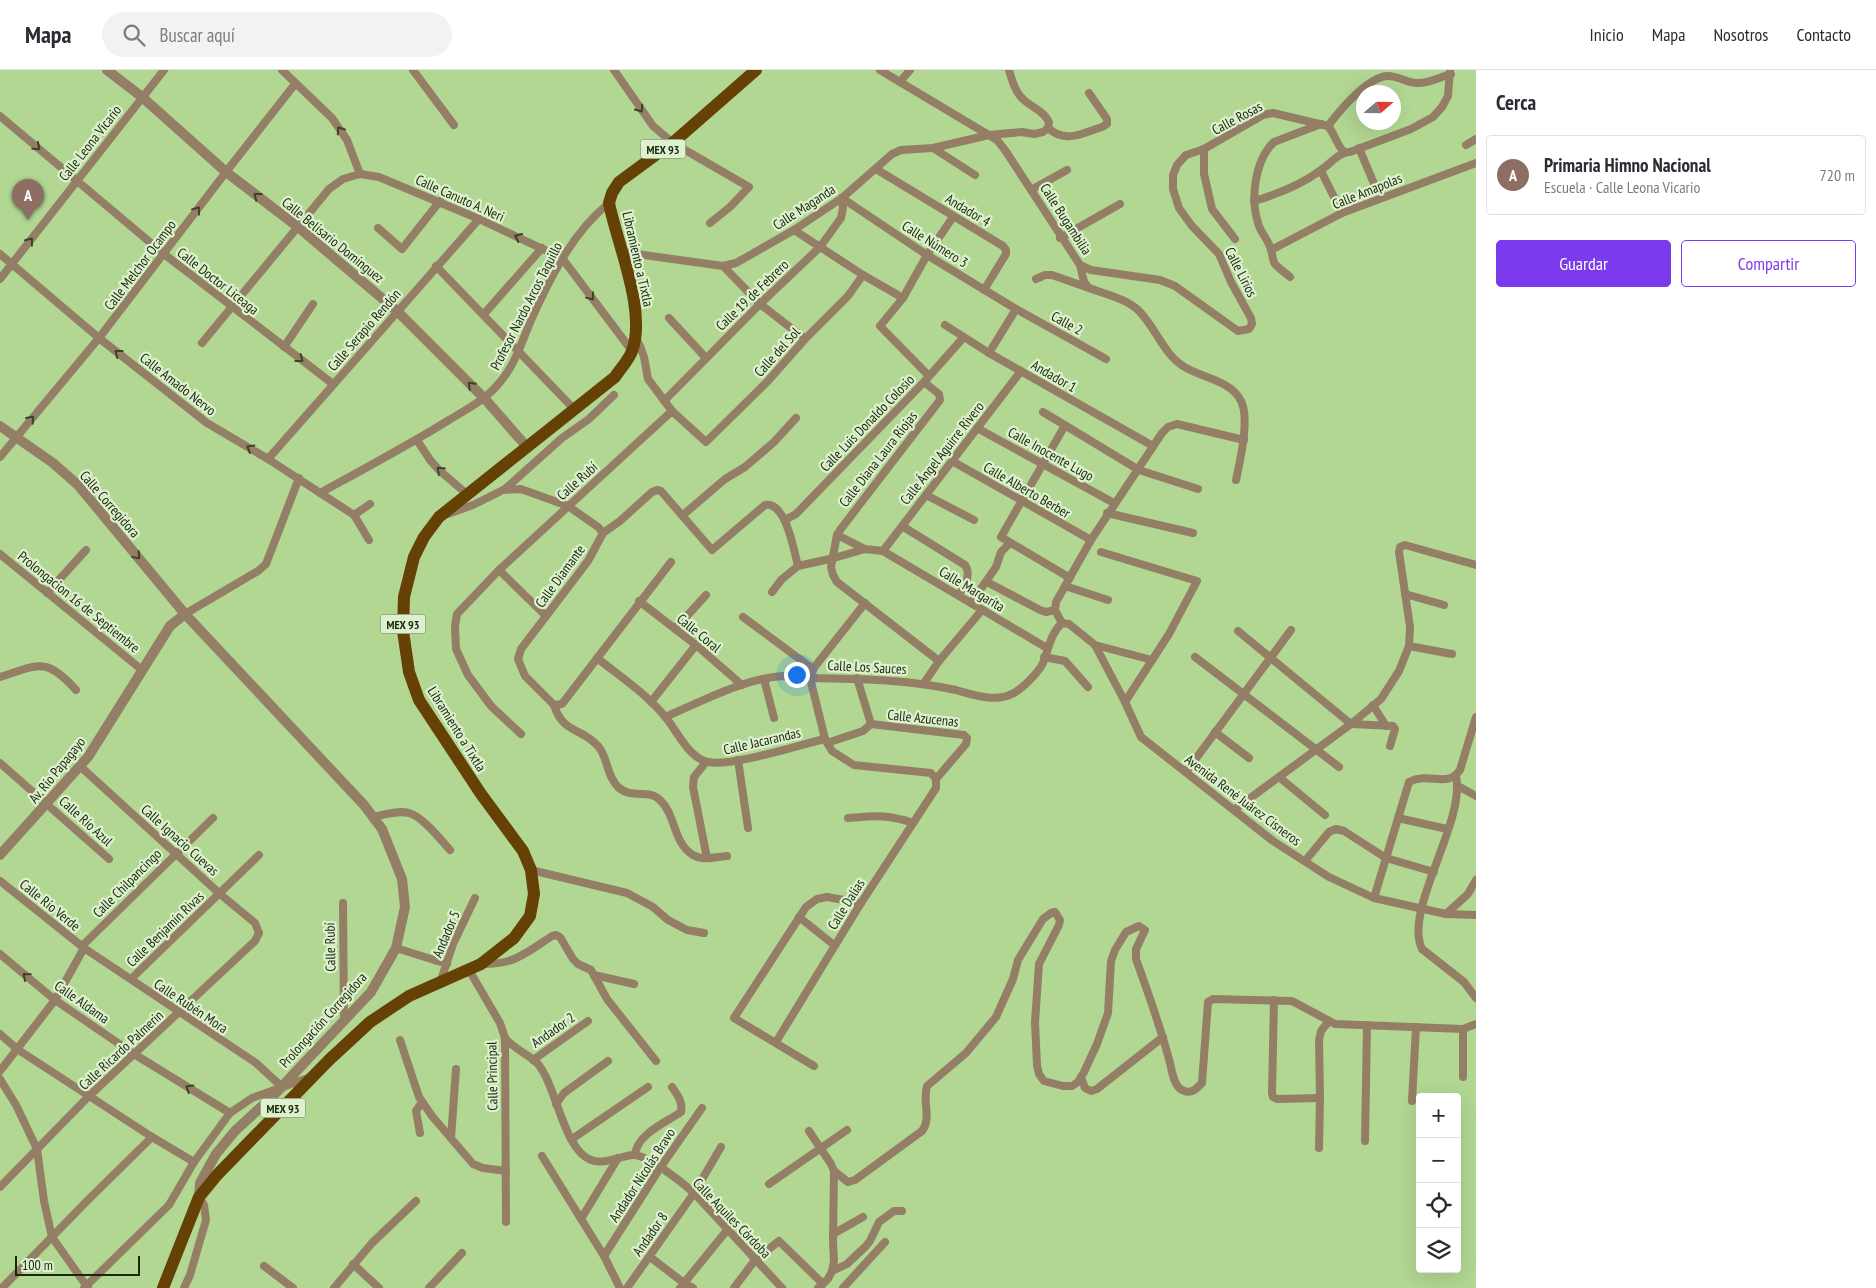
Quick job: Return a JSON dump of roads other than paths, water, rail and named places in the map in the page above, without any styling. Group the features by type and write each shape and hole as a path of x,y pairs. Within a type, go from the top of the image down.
{"main road":[{"name":"MEX 93","path":"609,203 612,193 619,182 673,142 756,70"},
{"name":"Libramiento a Tixtla","path":"199,1197 217,1175 313,1076 370,1022 409,996 481,964 514,938 530,916 534,894 531,870 523,851 481,794 419,700 409,672 403,631 404,597 414,556 424,537 439,517 615,377 632,352 637,323 631,284 609,203"},
{"name":"MEX 93","path":"163,1288 199,1197"}],"street":[{"name":"Calle Belisario Domínguez","path":"107,70 142,97 226,172 298,227 398,311 484,398 527,447"},
{"name":"Calle Leona Vicario","path":"0,279 164,70"},
{"path":"202,343 330,189 343,179 360,174 347,140 332,118 282,70"},
{"path":"413,70 454,125"},
{"path":"614,70 653,126 673,142 749,187 710,223"},
{"name":"Calle Bugambilia","path":"880,70 997,140 1006,150 1060,238 1080,265 1090,270 1160,280 1175,286 1238,331 1249,329"},
{"path":"900,82 910,70"},
{"path":"1009,70 1014,85 1022,98 1045,114 1049,122 1048,128 1055,134 1072,137 1107,124 1107,119 1089,93"},
{"path":"1254,201 1291,188 1321,170 1344,152 1411,129 1433,117 1442,107 1448,96 1450,72 1415,84 1398,77 1388,76 1376,79 1324,125 1274,142 1269,146 1262,159 1255,183 1254,201 1258,225 1271,250 1274,264 1290,277"},
{"name":"Calle Melchor Ocampo","path":"0,457 99,338 296,84"},
{"name":"Calle Rosas","path":"1180,208 1173,189 1173,175 1177,165 1186,155 1204,149 1262,115 1273,113 1324,125"},
{"name":"Calle Doctor Liceaga","path":"0,116 164,254 333,384"},
{"path":"1324,125 1332,131 1338,146 1344,152"},
{"name":"Calle Maganda","path":"622,252 723,266 736,263 794,230 842,198 892,154 901,150 933,148 989,135 1022,132 1034,134 1043,132 1048,128"},
{"path":"1466,145 1476,139"},
{"path":"933,148 975,174"},
{"path":"1359,148 1375,186"},
{"path":"1204,149 1204,174 1212,209 1235,239"},
{"name":"Calle Amapolas","path":"1271,250 1342,213 1476,163"},
{"name":"Andador 4","path":"876,169 1003,246 1006,254 984,290"},
{"path":"1031,190 1067,170"},
{"path":"1321,170 1342,213"},
{"name":"Calle Canuto A. Neri","path":"360,174 379,177 440,201 562,258 632,352"},
{"name":"Calle 19 de Febrero","path":"664,401 760,304 820,247 841,218 842,198"},
{"name":"Calle Número 3","path":"842,198 926,255 1016,309"},
{"path":"378,228 402,249 440,201"},
{"name":"Profesor Nardo Arcos Taquillo","path":"320,493 417,440 484,398 500,383 509,370 562,258 593,216 609,203"},
{"path":"1060,238 1120,204"},
{"name":"Calle Lirios","path":"1180,208 1192,226 1219,254 1230,282 1251,318 1252,324 1249,329"},
{"path":"794,230 863,275 903,298 926,255 953,217"},
{"name":"Calle Serapio Rendón","path":"268,459 479,218"},
{"path":"484,314 542,248"},
{"name":"Calle Amado Nervo","path":"0,254 99,338 207,423 268,459 354,515"},
{"path":"1080,265 1084,282 1088,288"},
{"path":"436,266 574,410"},
{"path":"723,266 760,304 805,339"},
{"name":"Calle del Sol","path":"672,411 706,442 767,382 805,339 848,296 863,275"},
{"path":"1036,279 1045,275 1052,275 1127,303 1139,311 1167,349 1183,366 1230,388 1241,400 1244,407 1244,440 1236,480"},
{"name":"Calle Diana Laura Riojas","path":"903,298 880,326 939,394 940,400 837,536 831,567 837,582 940,661"},
{"path":"284,347 313,304"},
{"path":"989,353 1016,309"},
{"name":"Calle 2","path":"1016,309 1106,359"},
{"path":"669,318 706,358"},
{"name":"Andador 1","path":"945,325 963,338 1153,446"},
{"path":"634,337 644,357 644,366 648,379 672,411"},
{"name":"Calle Luis Donaldo Colosio","path":"785,520 796,514 963,338"},
{"name":"Calle Ángel Aguirre Rivero","path":"883,551 1021,371"},
{"path":"439,517 473,505 503,490 562,438 589,419 614,395"},
{"name":"Calle Rubí","path":"521,734 491,706 468,675 456,649 455,626 457,614 500,570 672,411"},
{"path":"1043,412 1064,427 1139,470 1198,489"},
{"path":"683,515 725,479 745,467 762,453 796,418"},
{"path":"1101,552 1196,581 1169,634 1124,702 1094,646 1070,624 1062,623 1054,610 1056,602 1114,503 1168,427 1177,424 1244,440"},
{"name":"Calle Corregidora","path":"0,426 53,463 78,485 186,614"},
{"path":"1064,427 1001,537 1070,578"},
{"name":"Calle Inocente Lugo","path":"977,428 1114,503"},
{"path":"417,440 430,460 468,495"},
{"name":"Calle Alberto Berber","path":"952,461 1091,540"},
{"path":"186,614 258,571 266,564 298,478"},
{"path":"503,490 521,490 568,506 603,533 620,521 652,492 661,491 712,550 765,505 770,504 775,506 785,520 798,566"},
{"path":"926,495 974,520"},
{"path":"369,540 354,515 370,504"},
{"path":"1108,513 1193,533"},
{"path":"902,526 965,565 969,571 968,577 959,595"},
{"name":"Calle Diamante","path":"554,705 525,676 518,659 521,649 588,561 603,533"},
{"path":"837,536 865,549 883,551"},
{"path":"971,603 996,567 1001,552 1010,544"},
{"path":"1234,810 1351,724 1381,699 1399,671 1408,646 1410,627 1398,552 1400,547 1405,545 1476,565"},
{"path":"772,592 782,579 798,566 865,549"},
{"path":"47,593 86,550"},
{"name":"Calle Margarita","path":"883,551 1047,648"},
{"name":"Prolongacion 16 de Septiembre","path":"0,554 142,670"},
{"path":"671,562 639,601 562,704 554,705 558,718 568,727 598,746 609,775 618,786 630,794 646,794 658,797 667,807 682,846 700,858 727,856"},
{"path":"500,570 546,616"},
{"path":"987,582 1040,610 1046,612 1054,610"},
{"path":"1065,586 1108,600"},
{"path":"1405,594 1444,605"},
{"path":"675,629 706,595"},
{"name":"Calle Coral","path":"639,601 696,645 742,685"},
{"path":"865,603 813,669 810,678 826,741 832,750 854,765 931,773 936,779"},
{"path":"924,683 982,610"},
{"name":"Av. Río Papagayo","path":"0,855 81,767 170,626 176,619 186,614"},
{"name":"Prolongación Corregidora","path":"186,614 364,805 373,817 382,830 402,879 405,907 396,948 371,992 282,1087 235,1131 216,1154 200,1183 199,1197"},
{"path":"743,617 813,669"},
{"name":"Calle Los Sauces","path":"665,717 742,685 764,678 783,676 857,678 924,683 989,698 1004,697 1015,693 1036,673 1056,629 1062,623"},
{"path":"1186,772 1291,630"},
{"path":"1238,631 1351,724 1393,726 1395,729 1390,746"},
{"path":"651,702 696,645"},
{"path":"1094,646 1152,660"},
{"path":"1408,646 1452,654"},
{"path":"1195,657 1339,767"},
{"name":"Calle Jacarandas","path":"597,658 651,702 695,756 706,762 717,763 738,760 826,741 863,731 871,724"},
{"path":"1044,658 1065,661 1088,687"},
{"path":"0,677 39,665 51,668 63,675 76,690"},
{"path":"764,678 774,718"},
{"name":"Calle Azucenas","path":"857,678 871,724 964,734 967,738 966,744 936,779"},
{"name":"Avenida René Juárez Cisneros","path":"1124,702 1141,737 1273,841 1329,877 1374,898 1446,914 1476,914"},
{"path":"1373,705 1386,726"},
{"path":"1374,898 1409,782 1417,778 1450,780 1456,776 1460,770 1476,717"},
{"path":"1215,732 1249,758"},
{"path":"1466,750 1476,751"},
{"path":"738,760 748,828"},
{"path":"706,762 694,777 693,787 707,858"},
{"name":"Calle Río Azul","path":"0,763 109,859"},
{"name":"Calle Ignacio Cuevas","path":"81,767 220,894 255,923 259,933"},
{"path":"1456,776 1458,786 1448,829 1422,910 1418,930 1419,942 1422,949 1464,982 1476,998"},
{"path":"1278,777 1325,815"},
{"name":"Calle Dalias","path":"776,1042 834,945 936,788 936,779"},
{"path":"1458,786 1476,796"},
{"path":"373,817 396,812 408,813 418,817 450,850"},
{"path":"848,818 880,815 895,817 913,823"},
{"name":"Calle Chilpancingo","path":"0,1071 55,1000 83,947 212,818"},
{"path":"1398,818 1448,829"},
{"path":"1305,862 1329,832 1336,829 1344,831 1386,858 1434,872"},
{"name":"Calle Benjamín Rivas","path":"131,979 259,856"},
{"path":"531,870 627,893 653,907 668,920 687,930 704,933"},
{"path":"1446,914 1468,894 1476,880"},
{"name":"Calle Río Verde","path":"0,881 83,947"},
{"path":"814,1066 734,1018 806,907 817,899 828,897 861,904"},
{"name":"Andador 5","path":"442,980 453,944 475,898"},
{"name":"Calle Rubí","path":"342,903 344,1021"},
{"path":"834,1171 848,1182 855,1180 913,1139 926,1125 924,1093 927,1086 966,1053 996,1017 1013,979 1018,960 1043,919 1055,912 1060,920 1060,925 1039,964 1035,1022 1039,1074 1044,1081 1062,1086 1072,1086 1081,1077 1097,1044 1108,1013 1111,961 1115,950 1126,932 1139,926 1145,930 1136,949 1136,959 1163,1037 1174,1080 1180,1090 1188,1093 1195,1091 1202,1084 1208,1002 1213,999 1292,1001 1299,1003 1335,1024 1463,1029 1476,1024"},
{"path":"799,918 834,945"},
{"name":"Calle Ricardo Palmerin","path":"0,1187 89,1096 255,941 259,933"},
{"path":"481,964 511,961 556,935 560,937 573,959 578,964 591,970 607,999 656,1062"},
{"name":"Calle Rubén Mora","path":"83,947 256,1064 282,1087"},
{"path":"396,948 447,964"},
{"name":"Calle Aldama","path":"0,954 55,1000 134,1054 230,1113"},
{"name":"Calle Principal","path":"469,970 500,1023 506,1038 506,1222"},
{"path":"594,975 634,984"},
{"path":"1274,1000 1273,1097 1277,1099 1320,1098"},
{"name":"Andador 2","path":"533,1060 588,1021"},
{"path":"1318,1148 1320,1098 1319,1040 1321,1031 1329,1021"},
{"path":"1364,1141 1367,1025"},
{"path":"1412,1101 1416,1027"},
{"path":"1463,1029 1463,1077"},
{"path":"0,1034 17,1049 152,1137 194,1162"},
{"path":"1081,1077 1085,1088 1091,1091 1097,1089 1163,1037"},
{"path":"506,1038 512,1046 538,1064 546,1078 572,1140 583,1155 592,1160 600,1162 635,1155 636,1148 645,1136 681,1112 680,1099 672,1087"},
{"path":"400,1040 422,1102 451,1138 473,1164 483,1168 506,1171"},
{"path":"556,1104 564,1093 608,1061"},
{"path":"451,1138 456,1069"},
{"path":"0,1078 16,1105 37,1149 44,1201 52,1237 86,1287 169,1205 194,1162 230,1113 252,1098 313,1076"},
{"path":"572,1140 648,1087"},
{"path":"420,1133 416,1111 422,1102"},
{"name":"Andador Nicolás Bravo","path":"604,1256 660,1168 702,1108"},
{"path":"769,1184 847,1130"},
{"path":"809,1131 834,1171 834,1261 832,1271"},
{"path":"2,1288 152,1137"},
{"name":"Andador 8","path":"627,1288 650,1258 694,1193 721,1147"},
{"name":"Calle Aquiles Córdoba","path":"635,1155 644,1157 694,1193 782,1288"},
{"path":"542,1156 604,1256 620,1288"},
{"path":"581,1219 618,1158"},
{"path":"184,1288 206,1220 204,1205 199,1197"},
{"path":"334,1288 372,1242 416,1201"},
{"path":"734,1288 756,1260 779,1241 820,1286 832,1271 847,1264 866,1246 879,1222 894,1211 902,1211"},
{"path":"833,1234 863,1217"},
{"path":"682,1286 728,1229"},
{"path":"843,1288 885,1242"},
{"path":"429,1288 462,1252"},
{"path":"650,1258 682,1286 693,1288"},
{"path":"353,1264 379,1288"},
{"path":"264,1266 293,1288"}],"place":[{"name":"Primaria Himno Nacional","path":"28,220"}]}
